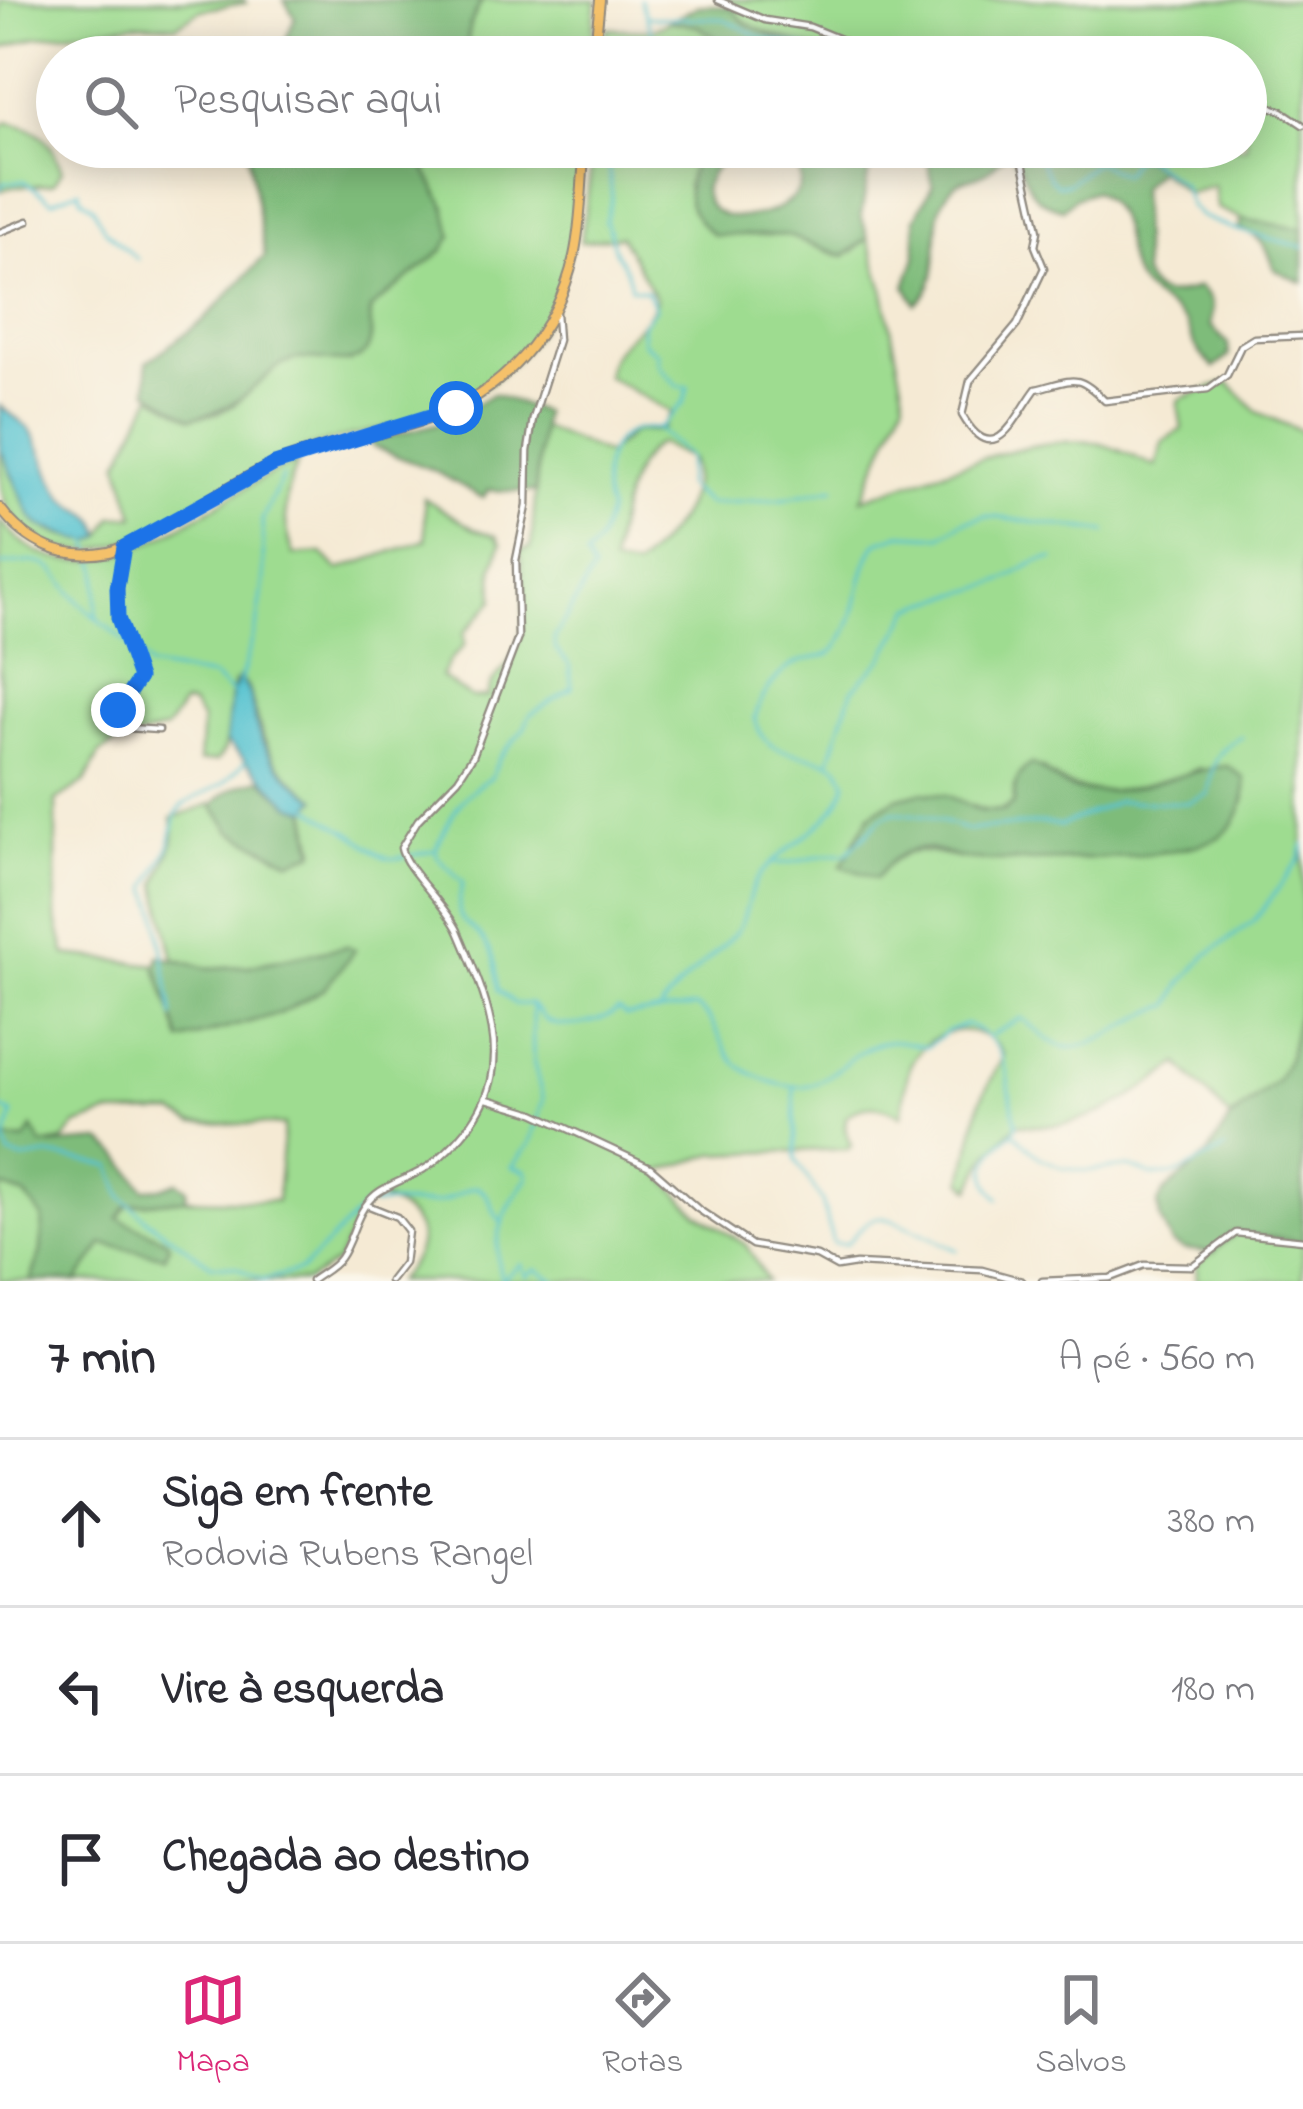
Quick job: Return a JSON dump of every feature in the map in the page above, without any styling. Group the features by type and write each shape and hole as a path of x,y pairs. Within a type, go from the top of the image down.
{"main road":[{"path":"596,36 600,0"},
{"path":"0,508 20,531 52,549 88,555 124,547 275,464 425,420 470,401 510,370 556,308 578,236 583,168"}],"street":[{"path":"718,0 765,20 810,27 832,36"},
{"path":"1267,106 1303,125"},
{"path":"1024,168 1037,228 1035,246 1044,268 1017,326 966,387 962,415 988,440 1011,430 1036,389 1084,380 1105,400 1208,388 1231,371 1241,346 1254,338 1303,336"},
{"path":"0,232 28,221"},
{"path":"311,1281 340,1258 367,1204 433,1163 467,1130 487,1099 492,1015 453,922 423,878 405,861 401,848 418,820 458,779 473,756 518,638 516,560 527,506 528,451 532,418 558,340 556,308"},
{"path":"124,547 118,618 139,678 118,714 128,728 159,730"},
{"path":"487,1099 537,1114 654,1169 698,1210 759,1248 811,1255 837,1267 973,1269 1022,1281"},
{"path":"367,1204 398,1217 409,1231 404,1263 390,1281"},
{"path":"1042,1281 1116,1277 1144,1265 1192,1266 1236,1233 1303,1240"}],"green space":[{"path":"0,0 246,3 201,10 176,26 136,24 36,36 0,49"},
{"path":"284,0 482,0 468,36 287,36 295,18"},
{"path":"482,0 596,0 593,36 468,36"},
{"path":"725,0 1303,0 1303,229 1247,221 1217,208 1214,186 1189,193 1156,168 1267,168 1267,36 777,36 736,15"},
{"path":"698,6 731,8 745,23 772,36 713,36 697,26 670,21"},
{"path":"670,21 697,26 713,36 606,36 607,29 652,30"},
{"path":"7,122 36,132 36,168 61,168 54,183 0,191 0,127"},
{"path":"250,168 427,168 446,208 452,236 442,251 370,309 370,340 356,359 289,361 235,402 191,418 148,391 147,362 204,320 265,256"},
{"path":"579,168 573,233 559,288 534,338 515,361 461,401 433,414 281,458 130,540 98,549 68,550 41,540 17,521 2,492 0,449 34,516 45,527 78,538 102,536 113,517 135,516 119,463 152,395 191,418 235,404 280,364 294,358 350,362 371,337 370,309 378,299 442,251 426,171"},
{"path":"591,168 692,168 687,186 714,234 786,235 837,255 853,252 868,238 883,287 905,399 862,499 978,460 1041,445 1096,443 1156,466 1163,442 1182,429 1178,403 1182,398 1228,382 1257,412 1303,432 1303,991 1289,1057 1277,1081 1231,1118 1179,1064 1103,1112 1062,1124 1017,1124 987,1156 971,1189 963,1180 981,1099 1004,1055 984,1036 972,1032 934,1038 911,1064 901,1116 873,1106 846,1117 852,1145 848,1149 714,1154 658,1172 697,1213 746,1245 767,1281 397,1281 416,1254 419,1232 406,1213 377,1197 359,1213 338,1261 307,1281 77,1281 103,1244 165,1256 166,1240 117,1219 128,1205 186,1199 277,1201 284,1125 193,1123 174,1113 109,1114 77,1125 63,1141 42,1145 34,1135 25,1140 0,1139 0,520 34,550 70,561 108,557 147,544 298,462 286,508 294,555 322,553 338,570 426,540 424,498 474,529 496,536 501,544 493,569 494,600 464,633 464,646 441,677 472,698 487,697 515,652 523,624 520,550 531,548 541,427 607,454 634,431 662,430 671,412 606,376 615,352 645,320 656,299 621,236 581,242","holes":["659,443 691,459 692,490 668,533 635,568 612,564 620,515 638,465","234,682 247,686 276,762 317,799 307,810 315,850 290,861 231,831 211,804 172,818 174,840 157,884 174,959 207,968 249,966 348,946 354,951 324,989 281,1013 181,1041 158,965 66,955 56,916 56,801 85,782 100,753 116,743 166,729 183,704 192,705 202,721 199,762 217,761 225,749","1042,768 1076,788 1097,791 1140,788 1199,768 1245,798 1232,824 1219,836 1170,851 1059,860 967,859 918,852 888,864 854,844 872,815 890,803 942,796 998,811 1014,803 1014,786"]},
{"path":"691,168 715,168 704,188 708,203 733,217 783,205 800,185 799,168 871,168 861,215 868,238 844,256 786,235 714,235 690,205"},
{"path":"929,168 990,168 960,182 946,195 938,220 932,280 916,304 906,286 916,257 915,218 933,185"},
{"path":"1021,168 1159,169 1140,188 1143,274 1159,293 1198,287 1211,304 1210,325 1228,344 1229,356 1214,368 1197,349 1183,320 1139,283 1120,223 1107,201 1094,191 1063,209 1032,192"},
{"path":"1241,219 1303,229 1303,283 1274,269 1262,243 1239,228"},
{"path":"493,394 543,412 535,492 488,490 483,498 433,470 373,447 370,441 448,421"},
{"path":"1031,764 1064,786 1090,792 1130,789 1228,766 1244,778 1245,794 1237,817 1222,835 1174,850 1020,861 966,859 921,849 896,858 876,878 841,866 870,815 897,798 921,792 946,795 981,811 1004,811 1014,803 1017,781"},
{"path":"261,779 290,805 307,810 314,853 290,861 231,831 213,805 235,788"},
{"path":"348,946 355,950 324,989 281,1013 181,1041 156,968 159,956 207,968 249,966"},
{"path":"1303,991 1303,1242 1236,1233 1214,1253 1184,1249 1172,1243 1160,1219 1158,1204 1163,1193 1208,1155 1229,1120 1277,1081 1289,1057"},
{"path":"32,1128 42,1145 102,1141 120,1156 144,1189 177,1182 187,1188 186,1199 128,1205 118,1218 166,1240 164,1256 103,1244 77,1281 31,1281 41,1251 43,1218 25,1195 0,1186 0,1139 25,1140"},
{"path":"0,1186 25,1195 43,1218 41,1251 31,1281 0,1281"},
{"path":"1236,1233 1303,1242 1303,1281 1197,1281 1196,1265"}],"water":[{"path":"0,406 30,430 58,489 95,520 102,536 79,540 40,526 31,517 0,449"},
{"path":"239,678 272,757 317,799 307,810 290,805 226,741 231,696"}],"waterway":[{"path":"640,0 653,36"},
{"path":"647,17 724,19 758,36"},
{"path":"436,849 457,808 491,778 499,758 530,715 572,688 569,664 556,650 554,639 593,571 586,557 599,541 609,510 604,489 609,454 632,431 661,427 684,402 688,387 678,386 659,366 657,353 643,342 642,325 655,308 647,291 631,288 605,221 612,199 609,168"},
{"path":"1044,168 1058,185 1069,183 1088,168"},
{"path":"1108,168 1123,175 1128,168"},
{"path":"1160,168 1182,185 1190,206 1200,216 1303,247"},
{"path":"0,189 4,183 24,181 52,201 79,190 104,229 137,259"},
{"path":"658,429 689,457 686,486 709,504 783,499 835,488"},
{"path":"240,682 264,580 262,520 283,476"},
{"path":"658,1013 735,933 760,875 822,822 841,797 846,782 838,766 777,748 767,742 755,717 766,692 786,670 836,648 850,623 876,543 901,534 941,536 963,522 986,516 1106,532"},
{"path":"88,539 98,569 96,616"},
{"path":"830,759 852,690 883,658 912,608 996,583 1054,559"},
{"path":"0,565 30,562 48,566 82,605 150,667 213,677 234,694"},
{"path":"774,863 846,854 894,812 968,830 1043,823 1060,826 1119,801 1187,803 1208,794 1220,753 1242,737"},
{"path":"173,1017 157,913 148,887 169,847 176,814 184,804 223,784 245,762"},
{"path":"308,805 386,857 434,850"},
{"path":"992,1035 1021,1018 1055,1044 1087,1045 1170,1006 1181,984 1207,955 1254,921 1300,859 1303,845"},
{"path":"436,851 463,882 461,917 490,950 498,990 515,1004 530,1004"},
{"path":"530,1004 550,1022 570,1025 592,1022 618,1010 626,1016 696,1007 711,1021 738,1065 775,1083 797,1087 829,1076 872,1046 895,1041 927,1047 947,1031 967,1024 983,1033 1001,1054 1017,1125 1013,1132 1039,1157 1064,1168 1130,1167 1153,1176 1177,1174 1225,1149"},
{"path":"532,1005 533,1060 543,1100 530,1143 512,1167 526,1171 528,1178 506,1213 498,1239 498,1266 502,1280 521,1264 526,1276 536,1269 556,1281"},
{"path":"794,1086 796,1160 822,1201 833,1243 846,1244 868,1222 883,1218 957,1250"},
{"path":"0,1107 13,1114 5,1142 10,1155 22,1159 48,1155 111,1166 122,1197 146,1219 211,1265 236,1267 262,1280 301,1270 364,1207"},
{"path":"999,1198 988,1180 988,1163 1012,1133"},
{"path":"373,1205 437,1203 476,1187 486,1194 502,1222"}],"route":[{"path":"118,710 139,678 118,618 124,547 275,464 456,408"}]}
